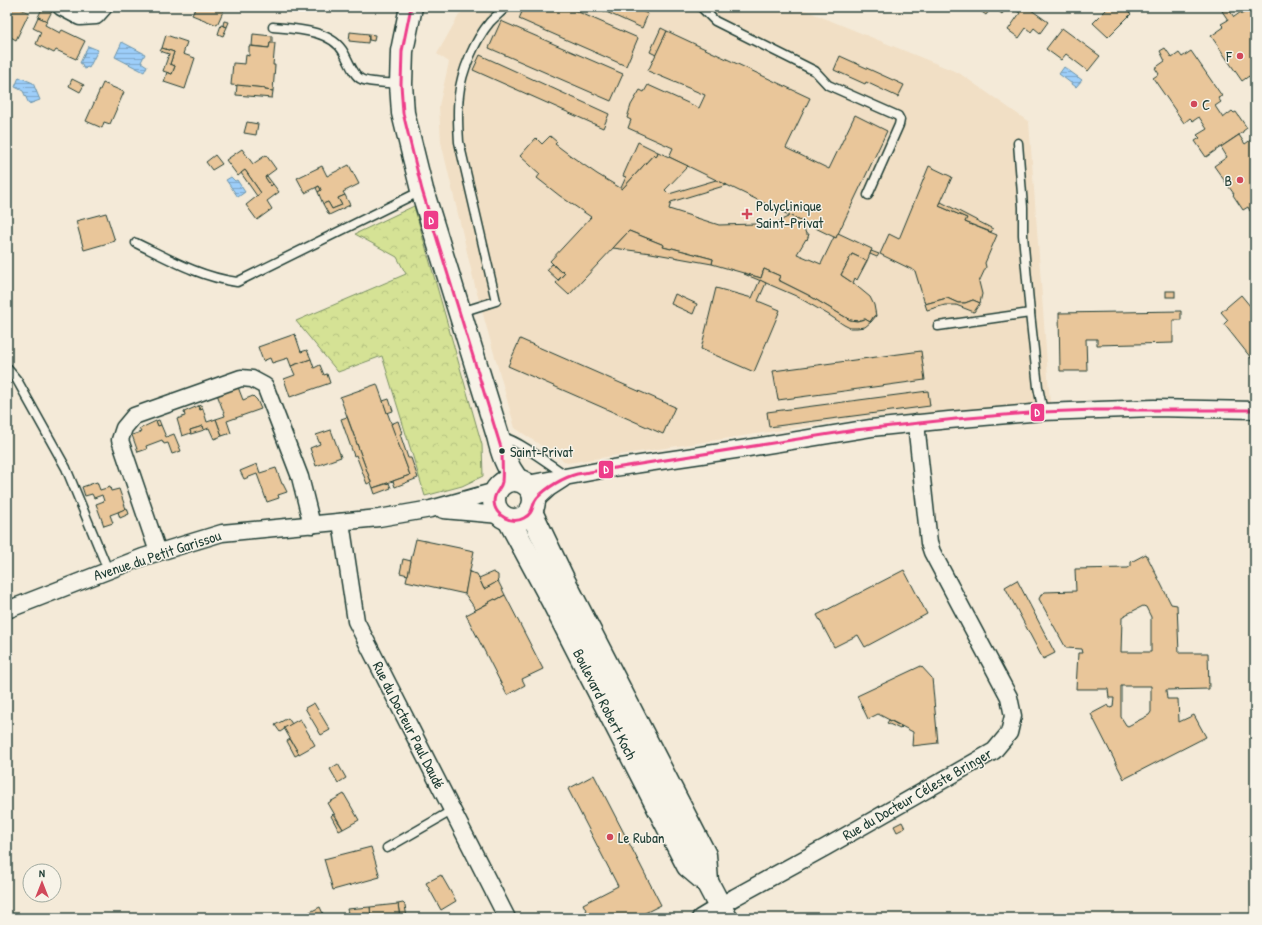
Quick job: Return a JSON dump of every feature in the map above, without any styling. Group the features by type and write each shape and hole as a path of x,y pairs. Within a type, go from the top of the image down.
{"street":[{"path":"61,7 80,17 96,16 104,7"},
{"name":"Boulevard Robert Koch","path":"411,7 402,51 401,84 403,113 422,190 500,443 518,492 706,856 707,882"},
{"path":"158,552 120,440 124,428 134,416 241,378 252,379 265,386 300,477 312,525"},
{"path":"504,517 515,521 527,517 518,492 549,488 568,476 871,428 1043,412 1154,408 1255,410"},
{"name":"Rue du Docteur Céleste Bringer","path":"700,918 723,912 734,897 833,843 994,751 1009,733 1013,716 1009,697 932,552 929,543 916,423"},
{"name":"Boulevard Robert Koch","path":"518,492 494,497 496,510 504,517 552,600 688,866 707,882 723,912"},
{"name":"Avenue du Petit Garissou","path":"7,610 158,552 222,533 379,518 518,492"},
{"name":"Avenue du Petit Garissou","path":"431,509 504,517"},
{"name":"Rue du Docteur Paul Daudé","path":"342,522 356,621 507,918"}],"lane":[{"path":"460,313 496,302 459,142 458,115 459,94 468,62 476,44 490,23 506,7"},
{"path":"701,7 715,21 815,71 828,85 898,116 900,120 899,125 868,195"},
{"path":"273,27 312,32 333,40 343,51 360,79 401,84"},
{"path":"1018,143 1024,207 1023,235 1030,313 1038,387 1043,412"},
{"path":"136,243 189,269 219,280 237,282 422,190"},
{"path":"938,326 1030,313"},
{"path":"7,368 17,380 66,468 108,570"},
{"path":"500,443 507,438 568,476"},
{"path":"387,848 453,810"}],"shaded area":[{"name":"Polyclinique Saint-Privat","path":"467,7 797,7 959,73 1029,122 1050,404 854,419 567,463 515,428 475,286 441,142 439,106 449,62 437,54 459,15"}],"green space":[{"path":"414,206 482,445 483,476 462,486 425,496 382,356 338,372 296,321 406,274 397,257 355,234"}],"water":[{"path":"122,42 145,54 141,62 147,66 144,72 115,57"},
{"path":"88,46 98,50 89,68 87,67 85,69 80,63"},
{"path":"1064,67 1082,80 1076,87 1059,74"},
{"path":"19,77 33,83 40,100 29,104 23,91 15,87"},
{"path":"231,177 235,181 237,180 245,192 238,197 226,180"}],"building":[{"path":"7,7 18,7 29,13 16,40 7,35"},
{"path":"43,7 52,11 47,21 38,17"},
{"path":"196,7 225,7 217,25 192,15"},
{"path":"524,7 567,7 638,38 626,66 519,19"},
{"path":"595,7 633,7 648,14 642,28"},
{"path":"975,7 992,7 986,15"},
{"path":"993,7 1007,7 1002,14"},
{"path":"1016,7 1027,7 1048,22 1040,33 1034,28 1031,32 1026,28 1019,38 1008,30 1020,13 1014,9"},
{"path":"1109,7 1134,7 1129,12 1131,14 1108,37 1093,23"},
{"name":"F","path":"1227,7 1234,17 1241,12 1242,14 1249,10 1255,18 1255,76 1251,79 1249,76 1242,81 1211,36 1224,27 1221,24 1228,20 1222,11"},
{"path":"38,17 47,21 45,25 60,33 62,30 85,41 76,59 56,50 54,53 36,44 41,32 33,28"},
{"path":"224,21 229,22 227,27 223,25"},
{"path":"501,21 623,74 611,101 489,48"},
{"path":"221,25 227,27 223,36 218,34"},
{"path":"661,28 667,31 656,55 650,52"},
{"path":"1062,28 1100,56 1088,71 1066,54 1061,60 1046,49"},
{"path":"667,31 810,98 786,148 829,169 855,115 887,131 836,238 669,157 673,148 628,128 631,120 627,118 631,105 640,90 644,92 648,85 699,108 705,95 648,71"},
{"path":"350,32 369,34 368,43 349,41"},
{"path":"253,34 272,36 272,43 270,43 269,48 252,46"},
{"path":"369,34 375,35 374,41 369,40"},
{"path":"166,35 187,42 183,54 195,58 185,89 164,82 167,72 172,74 175,66 170,64 174,52 162,48"},
{"path":"270,43 275,43 273,91 265,90 265,88 231,85 233,63 245,64 246,55 249,56 249,46 269,48"},
{"path":"162,48 174,52 170,64 175,66 172,74 163,71 169,54 160,51"},
{"name":"C","path":"1165,48 1172,58 1179,53 1182,57 1191,51 1222,96 1218,98 1221,102 1215,106 1223,118 1232,111 1234,113 1236,112 1247,128 1206,157 1195,141 1200,138 1197,135 1207,129 1199,117 1193,121 1190,118 1184,123 1153,78 1159,74 1155,68 1165,61 1160,51"},
{"path":"480,55 609,114 603,128 473,70"},
{"path":"840,56 904,85 898,97 866,82 865,84 834,70"},
{"path":"72,79 84,85 80,92 69,86"},
{"path":"103,83 124,92 110,124 104,122 102,128 86,121"},
{"path":"237,85 265,88 265,90 273,91 272,98 236,95"},
{"path":"247,122 258,124 256,135 244,133"},
{"name":"B","path":"1239,135 1245,144 1252,139 1255,143 1255,207 1250,211 1248,207 1243,210 1233,195 1234,194 1214,166 1227,157 1221,147"},
{"path":"550,136 557,142 555,144 571,156 622,189 654,154 656,157 658,152 669,157 688,166 665,190 669,194 716,180 727,185 671,202 669,209 719,225 756,224 774,228 779,221 788,217 789,215 802,222 801,223 806,234 809,234 807,240 806,239 797,254 821,264 834,237 836,238 838,233 872,249 867,261 852,254 841,275 870,297 874,305 876,316 874,316 870,322 865,319 857,321 850,320 808,295 778,280 780,276 764,269 761,278 712,264 713,259 663,247 664,245 629,231 569,295 556,283 565,273 562,270 561,272 550,261 591,217 537,178 540,174 520,156 536,138 542,144"},
{"path":"638,142 658,152 656,157 654,154 622,189 621,188 626,177 623,176"},
{"path":"242,149 253,164 266,155 276,169 265,177 271,186 273,184 279,192 267,201 272,209 257,220 246,205 261,193 245,170 238,176 226,160"},
{"path":"215,155 222,164 212,170 206,162"},
{"path":"349,165 359,184 343,192 345,195 338,198 342,205 332,209 328,202 323,204 318,192 321,190 319,186 305,193 297,178 322,166 327,176"},
{"path":"929,166 952,177 939,206 967,218 965,222 997,235 979,282 982,294 980,303 973,300 965,303 958,303 947,298 925,304 915,271 880,254 889,234 899,239"},
{"path":"245,170 261,193 257,196 241,173"},
{"path":"267,176 273,184 271,186 265,177"},
{"path":"319,186 321,190 318,192 316,188"},
{"path":"345,195 350,205 329,215 323,204 328,202 332,209 342,205 338,198"},
{"path":"941,202 993,229 991,232 965,222 967,218 939,206"},
{"path":"106,213 115,241 84,250 76,221"},
{"path":"629,231 664,245 663,247 713,259 712,264 613,248"},
{"path":"871,251 879,254 877,257 870,254"},
{"path":"852,254 867,261 857,280 855,278 853,283 841,275"},
{"path":"552,264 561,272 562,270 565,273 558,280 547,270"},
{"path":"764,269 780,276 778,280 808,295 850,320 857,321 865,319 870,322 874,316 876,316 871,322 865,327 850,328 796,296 744,274 761,278"},
{"path":"760,280 766,283 758,301 780,310 754,372 701,349 716,288 752,298"},
{"path":"1166,291 1175,291 1175,297 1166,297"},
{"path":"675,294 697,304 693,314 671,304"},
{"path":"1241,295 1255,312 1255,363 1224,324 1228,320 1221,312"},
{"path":"947,298 958,303 965,303 973,300 980,303 974,312 956,305 945,305 927,310 925,304"},
{"path":"1181,311 1181,320 1173,320 1173,343 1097,345 1097,339 1086,339 1087,371 1060,371 1059,313"},
{"path":"295,334 301,352 307,350 311,359 291,366 288,358 272,363 270,358 263,361 258,347"},
{"path":"520,339 675,407 663,434 508,366"},
{"path":"921,351 925,380 778,400 773,371"},
{"path":"311,359 314,368 320,365 324,375 327,374 330,383 290,397 284,379 295,375 291,366"},
{"path":"377,384 410,475 373,488 340,397"},
{"path":"238,387 243,400 253,396 257,400 261,409 227,421 231,433 222,436 216,419 225,416 217,394"},
{"path":"928,391 930,406 769,427 767,412"},
{"path":"389,399 393,411 387,413 383,401"},
{"path":"201,405 203,409 200,410 198,406"},
{"path":"198,406 200,410 203,409 207,422 216,419 222,436 214,439 209,428 204,430 203,426 190,430 191,433 182,436 177,419 185,416 184,412"},
{"path":"347,417 371,482 367,484 356,455 354,456 341,419"},
{"path":"159,420 161,425 158,426 156,421"},
{"path":"156,421 158,426 161,425 166,437 174,434 181,451 172,454 168,443 164,444 162,440 146,446 147,449 138,452 132,435 141,432 139,429"},
{"path":"398,421 402,433 400,434 408,458 411,458 418,478 395,487 393,481 410,475 391,424"},
{"path":"203,426 204,430 191,434 190,430"},
{"path":"331,430 341,457 316,466 310,448 320,444 316,435"},
{"path":"257,464 260,473 276,468 282,484 287,492 278,495 279,498 267,502 257,474 244,479 240,471"},
{"path":"97,482 100,490 110,487 111,491 119,489 126,509 110,515 113,523 104,526 96,504 104,501 102,495 94,498 92,494 85,496 82,487"},
{"path":"389,483 391,488 375,494 373,488"},
{"path":"127,508 129,514 120,518 118,512"},
{"path":"416,539 474,551 465,594 406,581"},
{"path":"1146,554 1171,604 1177,605 1179,653 1208,653 1209,689 1166,690 1167,699 1178,699 1179,722 1194,715 1206,737 1124,779 1091,714 1108,705 1110,708 1113,707 1114,698 1109,698 1108,689 1076,689 1078,653 1083,653 1082,649 1066,648 1039,599 1045,592 1076,591 1075,569 1128,568 1131,566 1131,562","holes":["1143,606 1146,607 1151,617 1151,652 1121,652 1122,618 1123,616","1121,686 1151,686 1151,712 1149,715 1128,726 1121,717"]},
{"path":"403,559 411,561 408,575 400,573"},
{"path":"904,570 927,614 865,647 858,635 834,647 817,615"},
{"path":"469,572 477,574 484,589 498,581 505,595 476,610 465,594"},
{"path":"493,572 498,575 498,580 484,589 479,578"},
{"path":"1017,580 1055,653 1043,659 1005,587"},
{"path":"505,595 543,669 522,679 525,685 507,695 466,615"},
{"path":"921,666 932,678 938,743 912,746 913,732 878,714 868,719 857,696"},
{"path":"314,703 330,730 321,735 305,708"},
{"path":"288,718 292,724 280,732 275,725"},
{"path":"300,719 315,745 299,754 284,728"},
{"path":"889,720 902,727 900,729 887,723"},
{"path":"290,739 299,754 295,756 287,741"},
{"path":"338,764 346,778 338,783 330,769"},
{"name":"Le Ruban","path":"594,775 661,905 635,918 590,918 583,904 618,886 568,789"},
{"path":"344,794 359,820 343,829 328,803"},
{"path":"333,814 343,829 339,831 331,816"},
{"path":"902,822 905,828 897,832 894,826"},
{"path":"371,847 380,877 333,890 324,859"},
{"path":"441,875 456,901 441,910 426,883"},
{"path":"403,903 405,905 407,918 400,918 398,904"},
{"path":"398,904 400,918 371,918 370,907"},
{"path":"320,907 325,918 298,918"},
{"path":"370,907 371,918 349,918 347,909"}],"transit line":[{"name":"D","path":"411,7 402,51 401,84 403,113 422,190 502,451 502,482 495,496 494,502 497,511 509,520 519,520 527,516 537,498 545,490 572,475 855,430 956,419 1042,412 1095,410 1255,410"}],"place":[{"name":"F","path":"1240,56"},
{"name":"C","path":"1194,104"},
{"name":"B","path":"1240,180"},
{"name":"Polyclinique Saint-Privat","path":"747,214"},
{"name":"Saint-Privat","path":"502,451"},
{"name":"Le Ruban","path":"610,837"}]}
